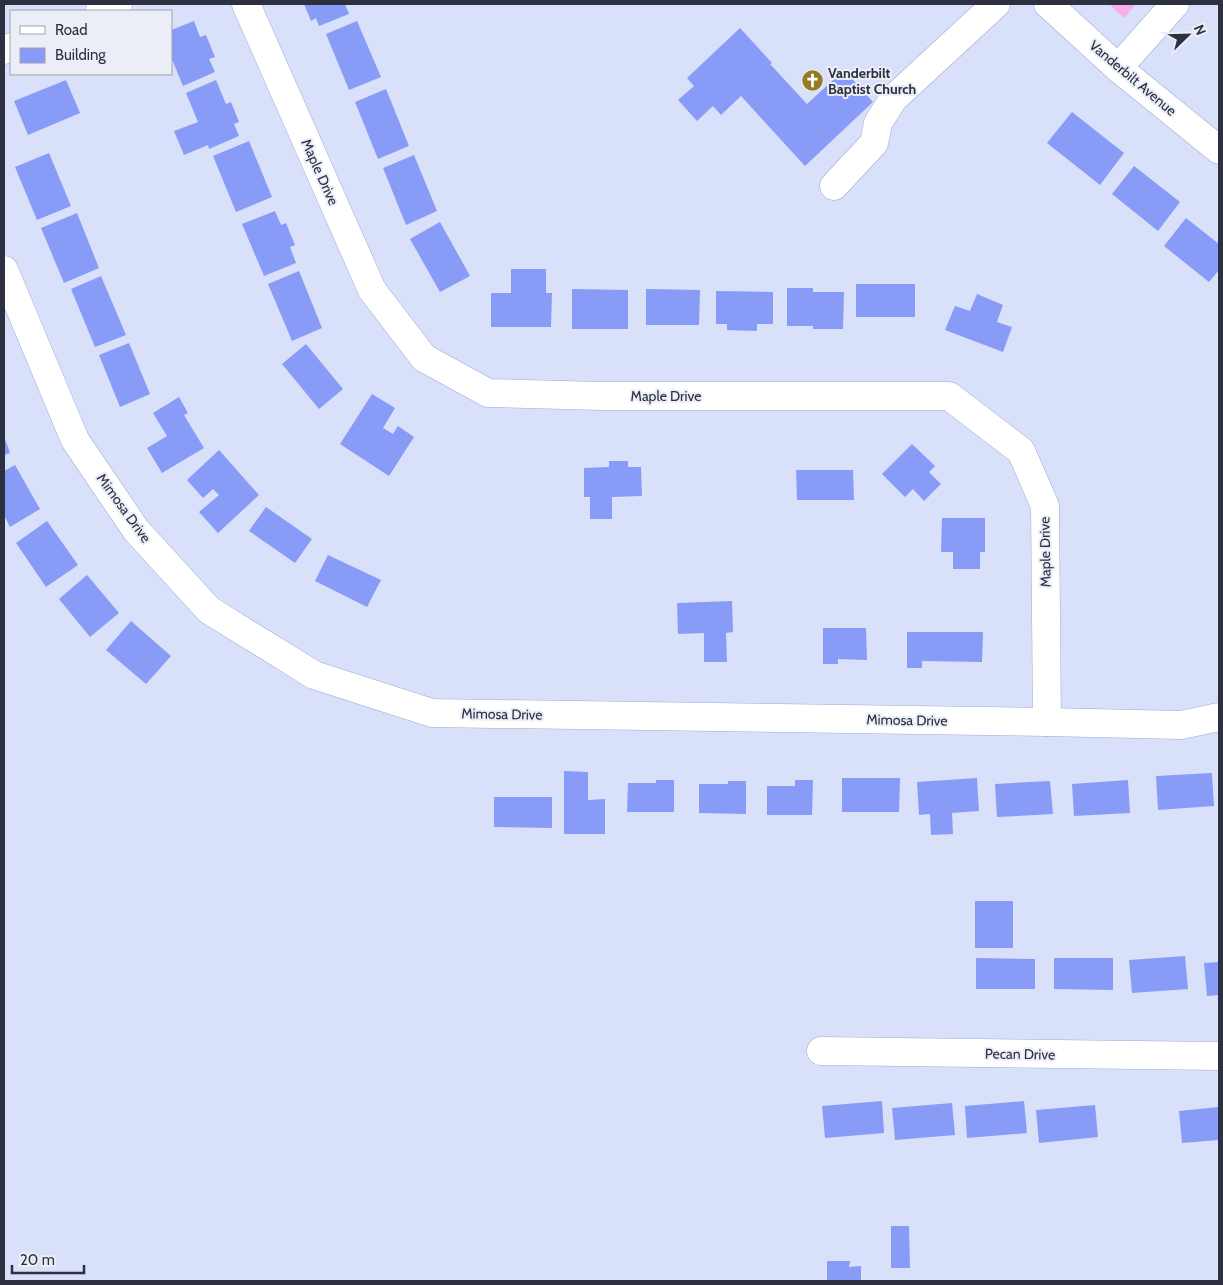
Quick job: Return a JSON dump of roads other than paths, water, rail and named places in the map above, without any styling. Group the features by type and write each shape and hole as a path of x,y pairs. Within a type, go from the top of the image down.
{"street":[{"path":"103,10 118,4"},
{"name":"Maple Drive","path":"246,4 372,290 424,358 488,393 602,396 949,396 1021,451 1044,506 1047,722"},
{"path":"834,186 874,143 878,123 892,99 996,4"},
{"name":"Vanderbilt Avenue","path":"1048,4 1118,68 1219,150"},
{"path":"1118,68 1176,4"},
{"name":"Mimosa Drive","path":"4,270 76,440 136,530 209,610 314,675 432,713 1047,722 1181,726 1219,717"},
{"name":"Pecan Drive","path":"821,1051 1219,1056"}],"place":[{"name":"Vanderbilt Baptist Church","path":"812,81"}]}
